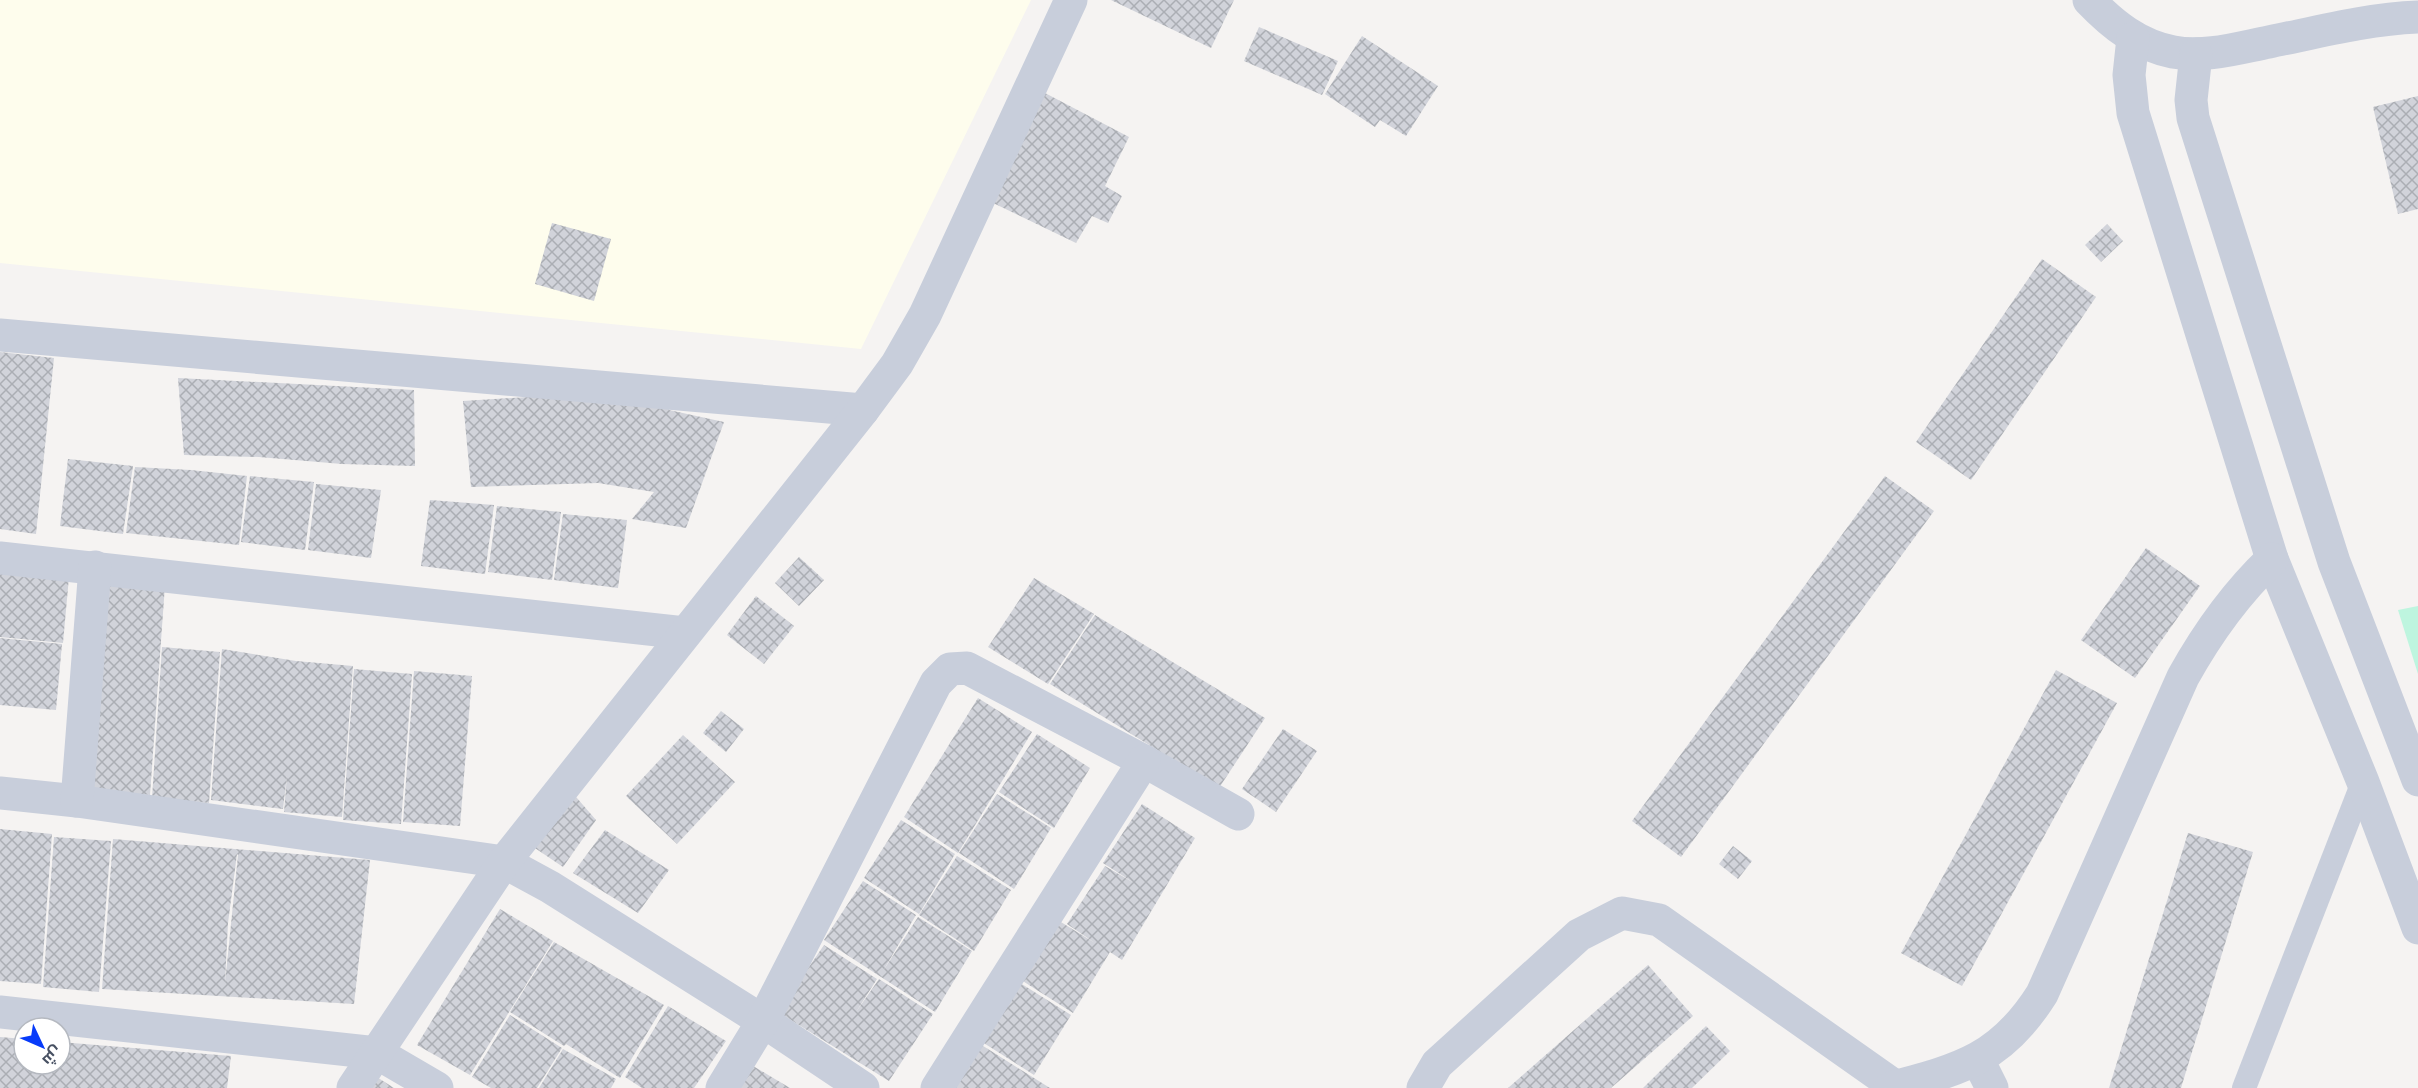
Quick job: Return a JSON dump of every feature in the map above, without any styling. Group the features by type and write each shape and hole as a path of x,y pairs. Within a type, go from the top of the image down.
{"street":[{"path":"353,1088 504,862 863,410 897,364 925,315 1071,0"},
{"path":"2089,0 2108,21 2133,38 2174,52 2196,54 2228,50 2363,22 2418,17"},
{"path":"2133,38 2129,75 2133,113 2272,559 2363,782 2418,928"},
{"path":"2196,54 2191,100 2193,118 2334,562 2418,780"},
{"path":"0,335 863,410"},
{"path":"0,558 686,633"},
{"path":"1423,1088 1437,1064 1580,936 1622,913 1659,920 1893,1087 1943,1074 1985,1074 1997,1047 2014,1031 2042,994 2183,677 2203,641 2248,582 2272,559"},
{"path":"77,801 94,567"},
{"path":"722,1088 763,1022 936,683 950,669 967,668 1144,761 1238,814"},
{"path":"937,1088 1144,761"},
{"path":"0,793 77,801 504,862 550,887 863,1088"},
{"path":"0,1012 377,1053 437,1088"}],"lane":[{"path":"2244,1088 2363,782"}],"shaded area":[{"path":"0,0 1031,0 861,349 0,263"}],"green space":[{"path":"2418,606 2418,674 2398,610"}],"building":[{"path":"1111,0 1234,0 1211,48"},
{"path":"1259,27 1338,61 1322,95 1244,61"},
{"path":"1362,36 1438,86 1406,136 1380,120 1375,127 1325,94"},
{"path":"1045,93 1129,137 1105,186 1122,196 1108,223 1092,216 1076,243 989,201"},
{"path":"2418,96 2418,209 2398,214 2373,107"},
{"path":"552,223 611,239 594,301 535,284"},
{"path":"2107,224 2123,241 2101,262 2085,245"},
{"path":"2042,259 2096,297 1971,480 1916,442"},
{"path":"0,352 54,358 36,534 0,529"},
{"path":"178,378 414,390 415,466 184,455"},
{"path":"591,393 669,405 669,410 724,422 686,528 632,519 654,492 598,483 471,487 463,401"},
{"path":"68,459 133,466 123,534 60,526"},
{"path":"135,467 247,476 239,545 126,533"},
{"path":"250,476 314,482 305,550 241,542"},
{"path":"1885,476 1934,511 1681,857 1632,821"},
{"path":"316,484 381,490 371,558 308,550"},
{"path":"430,500 494,505 485,574 421,566"},
{"path":"497,506 561,512 552,580 488,572"},
{"path":"563,514 627,520 618,588 554,580"},
{"path":"2146,548 2200,586 2135,678 2081,640"},
{"path":"799,557 824,580 799,606 775,583"},
{"path":"0,570 69,577 63,643 0,637"},
{"path":"1034,578 1094,614 1048,684 988,647"},
{"path":"106,582 165,585 150,795 93,790"},
{"path":"756,596 794,626 764,664 727,635"},
{"path":"1095,615 1265,718 1219,788 1050,684"},
{"path":"0,638 62,644 56,710 0,705"},
{"path":"162,647 220,652 209,803 152,798"},
{"path":"222,649 296,661 353,666 342,817 284,812 287,775 283,809 211,800"},
{"path":"354,669 412,674 401,824 343,820"},
{"path":"2056,670 2117,703 1962,986 1901,953"},
{"path":"414,671 472,676 460,826 403,822"},
{"path":"978,698 1032,732 958,853 904,817"},
{"path":"721,711 744,729 726,752 703,733"},
{"path":"1283,729 1317,751 1276,812 1242,789"},
{"path":"1037,734 1090,768 1054,828 999,792"},
{"path":"683,735 735,782 677,844 626,796"},
{"path":"570,790 596,820 563,867 523,840"},
{"path":"997,794 1051,828 1014,889 959,853"},
{"path":"1142,804 1195,838 1122,960 1110,952 1073,1013 1018,978 1056,919 1095,943 1067,924 1105,866 1134,883 1103,863"},
{"path":"901,820 955,854 919,914 864,878"},
{"path":"0,829 52,834 41,984 0,981"},
{"path":"605,830 669,870 638,913 573,873"},
{"path":"2188,833 2253,852 2181,1088 2109,1088"},
{"path":"54,837 111,841 99,992 43,987"},
{"path":"113,839 370,860 354,1004 102,989","holes":["238,855 225,983 228,923"]},
{"path":"1733,846 1752,861 1738,879 1719,864"},
{"path":"957,856 1011,890 974,951 919,915"},
{"path":"863,881 916,915 883,971 918,917 972,951 935,1012 824,940"},
{"path":"500,909 553,941 470,1075 417,1045"},
{"path":"554,942 664,1005 620,1078 510,1012"},
{"path":"824,945 877,979 856,1012 879,979 933,1014 889,1081 778,1012"},
{"path":"1648,965 1693,1016 1611,1088 1508,1088"},
{"path":"1017,981 1071,1015 1034,1075 979,1040"},
{"path":"668,1006 726,1041 694,1088 642,1088 625,1077"},
{"path":"510,1015 562,1048 537,1088 491,1088 472,1077"},
{"path":"1706,1026 1730,1051 1692,1088 1643,1088"},
{"path":"0,1037 12,1038 12,1076 72,1076 72,1043 231,1056 227,1088 0,1088"},
{"path":"980,1044 1050,1088 953,1088"},
{"path":"563,1049 616,1079 611,1088 539,1088"},
{"path":"748,1063 790,1088 732,1088"},
{"path":"369,1072 394,1088 359,1088"}]}
